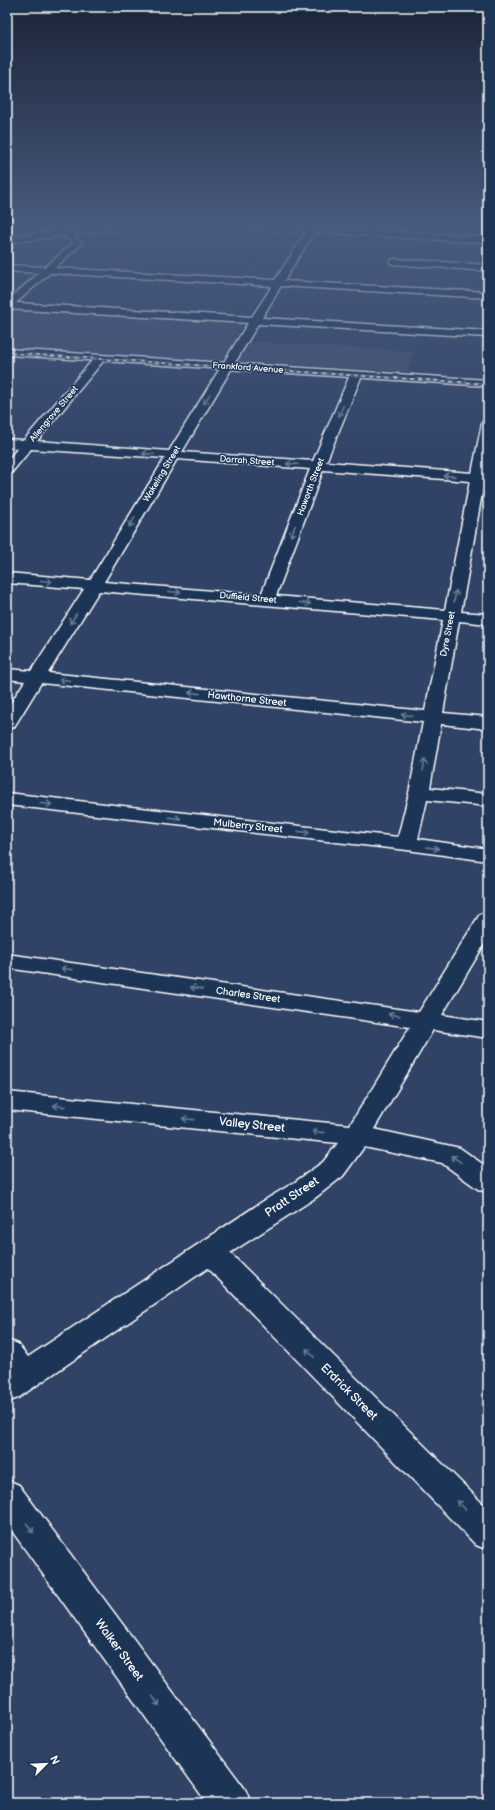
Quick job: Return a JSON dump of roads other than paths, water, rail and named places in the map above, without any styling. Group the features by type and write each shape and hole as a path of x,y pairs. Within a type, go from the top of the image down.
{"street":[{"path":"51,308 488,334"},
{"name":"Wakeling Street","path":"7,723 94,586 172,455 262,308"},
{"name":"Frankford Avenue","path":"7,352 488,383"},
{"name":"Allengrove Street","path":"7,469 100,358"},
{"name":"Haworth Street","path":"266,600 318,466 356,375"},
{"name":"Dyre Street","path":"408,844 452,616 483,478 488,423"},
{"name":"Darrah Street","path":"7,443 483,478"},
{"name":"Duffield Street","path":"7,578 488,619"},
{"name":"Hawthorne Street","path":"7,674 488,723"},
{"path":"419,793 488,800"},
{"name":"Mulberry Street","path":"7,800 408,844 488,855"},
{"name":"Pratt Street","path":"13,1372 210,1252 305,1190 333,1169 348,1150 488,919"},
{"name":"Charles Street","path":"7,961 428,1020 488,1030"},
{"name":"Valley Street","path":"7,1101 356,1136 450,1155 488,1182"},
{"name":"Erdrick Street","path":"210,1252 488,1533"},
{"name":"Walker Street","path":"7,1496 231,1803"}],"railway":[{"path":"7,353 488,384"}]}
